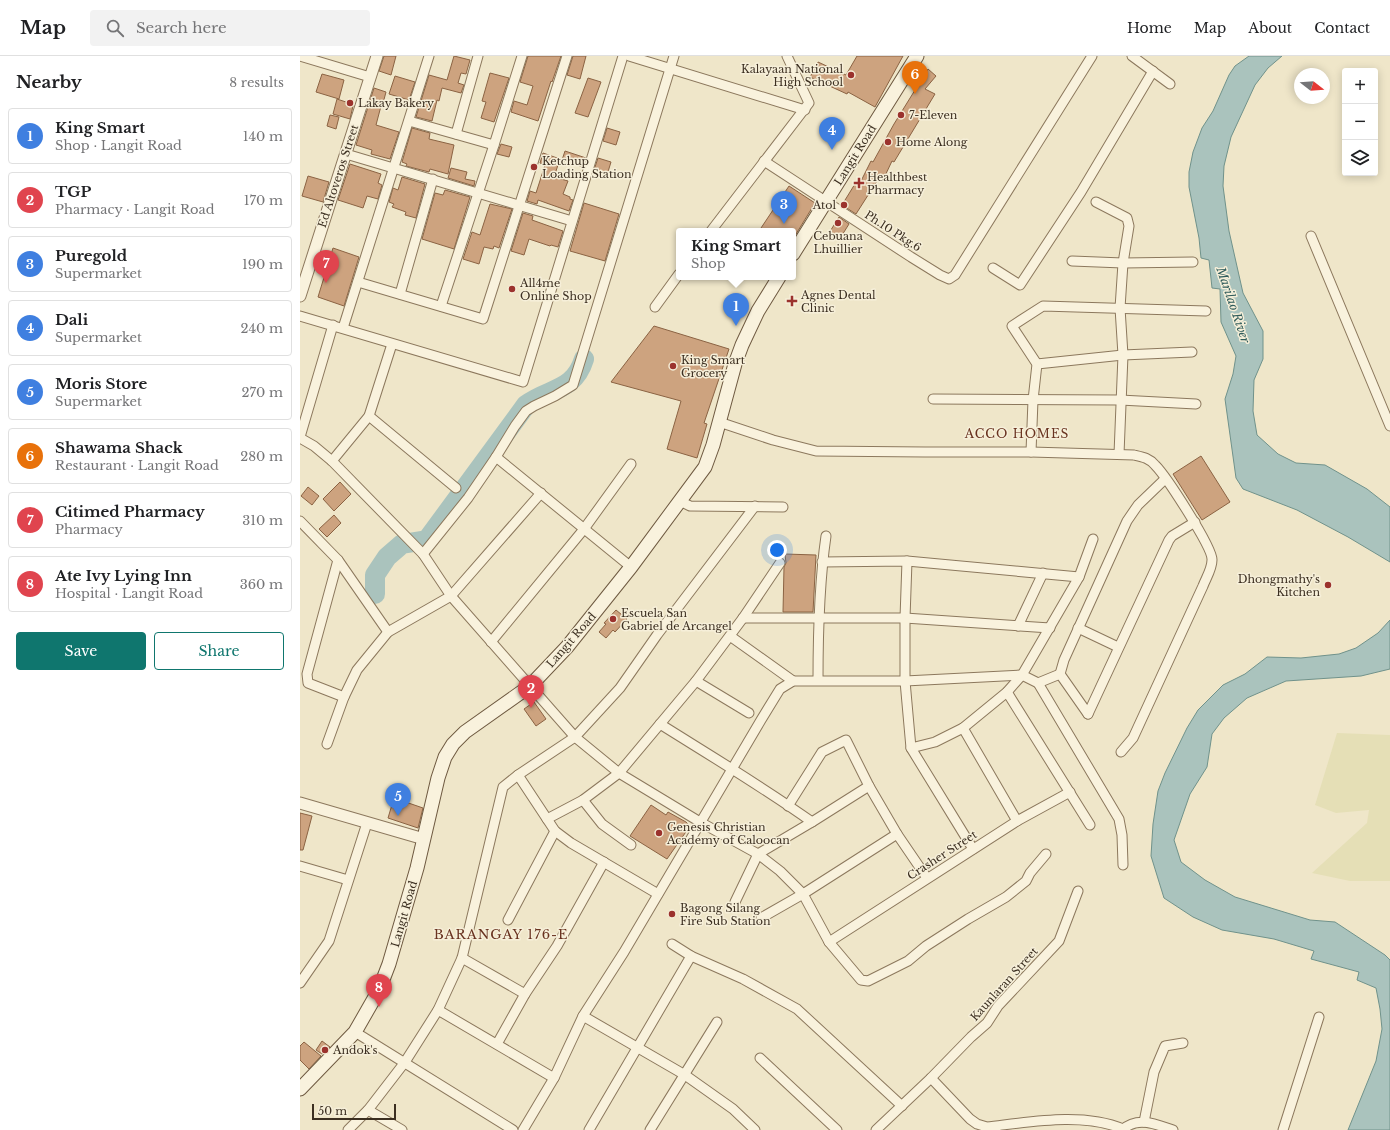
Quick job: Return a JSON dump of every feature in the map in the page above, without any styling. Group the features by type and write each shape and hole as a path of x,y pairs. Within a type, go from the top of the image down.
{"main road":[{"name":"Langit Road","path":"796,249 917,56"},
{"name":"Langit Road","path":"300,1089 355,1032 379,990 389,964 417,868 438,778 445,757 453,744 465,732 530,686 567,647 631,567 705,467 742,345 758,311 776,280"}],"street":[{"path":"300,56 370,77"},
{"name":"Ed Altoveros Street","path":"300,296 377,56"},
{"path":"343,328 429,56"},
{"path":"456,134 478,56"},
{"path":"441,306 522,56"},
{"path":"358,282 483,319 566,56"},
{"path":"300,316 523,382 622,56"},
{"path":"629,56 805,110"},
{"path":"423,554 468,498 526,411 573,385 674,56"},
{"path":"714,228 809,103 787,56"},
{"name":"Ph.10 Pkg.6","path":"764,161 928,268 949,279 956,275 1092,56"},
{"path":"1132,56 1170,84"},
{"path":"993,268 1020,285 1081,192 1153,71"},
{"path":"409,121 494,145"},
{"path":"346,154 572,220"},
{"path":"400,294 433,179"},
{"path":"1096,202 1127,218 1129,226 1123,263 1120,308 1123,355 1119,454"},
{"path":"1311,236 1390,426"},
{"path":"1072,261 1123,263 1193,262"},
{"path":"655,307 676,278"},
{"path":"1031,452 1036,364 1012,326 1043,306 1206,311"},
{"path":"334,325 300,438 314,446 332,461 423,554 451,596 575,737 619,773 700,822 758,854 780,871 803,894 829,942 862,980 868,982 908,961 926,946 962,922 1006,897 1026,881 1030,873 1046,854"},
{"path":"332,461 369,416 392,344"},
{"path":"1036,364 1123,355 1192,352"},
{"path":"933,399 1120,400 1196,404"},
{"path":"369,416 456,488"},
{"path":"719,422 773,440 816,451 1031,452 1119,454 1147,458 1156,466 1195,522 1212,555 1213,561 1133,738 1122,752"},
{"path":"496,457 631,567"},
{"path":"492,642 584,528 631,464"},
{"path":"1060,674 1064,660 1078,628 1127,521 1138,505 1165,479"},
{"path":"327,744 344,697 357,670 388,632 451,596 541,493"},
{"path":"680,501 690,506 783,507"},
{"path":"348,1130 368,1110 405,1062 438,1010 462,958 503,787 518,775 575,737 620,688 657,635 756,506"},
{"path":"300,521 338,560 388,632"},
{"path":"1060,674 1088,714 1169,540 1172,536 1195,522"},
{"path":"818,680 822,562 826,536"},
{"path":"911,748 935,742 963,728 1007,692 1022,675 1079,577 1093,540"},
{"path":"338,560 307,674 308,683 344,697"},
{"path":"822,562 907,561 1079,577"},
{"path":"907,561 905,618 906,681 911,748 973,849"},
{"path":"547,819 583,800 619,773 696,681 743,618 780,564"},
{"path":"1018,626 1043,573"},
{"path":"743,618 905,618 1050,628"},
{"path":"1078,628 1118,647"},
{"path":"730,636 793,681"},
{"path":"1038,683 1060,674"},
{"path":"523,1130 554,1078 583,1016 624,952 760,720 780,689 793,681 906,681 1022,675 1038,683 1119,819 1122,835 1123,865"},
{"path":"696,681 750,713"},
{"path":"1007,692 1090,825"},
{"path":"660,724 812,822"},
{"path":"963,728 1017,821"},
{"path":"788,806 822,752 846,740 869,786 897,834 927,878"},
{"path":"518,775 555,831 570,843 658,894"},
{"path":"735,902 758,854 869,786"},
{"name":"Crasher Street","path":"829,942 1017,821 1070,792"},
{"path":"583,800 602,824 631,845"},
{"path":"300,803 424,839"},
{"path":"300,983 329,942 367,823"},
{"path":"508,920 555,831"},
{"path":"761,918 803,894 897,834"},
{"path":"497,1044 525,994 557,946 604,862"},
{"path":"300,866 348,880"},
{"name":"Kaunlaran Street","path":"876,1130 987,1023 998,1006 1059,941 1078,890"},
{"path":"672,944 741,983 797,1009 902,1106"},
{"path":"589,1130 638,1049 691,956"},
{"path":"462,958 525,994"},
{"path":"438,1010 554,1078"},
{"path":"583,1016 685,1075 733,1109 755,1130"},
{"path":"1283,1130 1319,1018"},
{"path":"650,1130 717,1022"},
{"path":"355,1032 513,1130"},
{"path":"1144,1122 1154,1072 1165,1046 1183,1043"},
{"path":"760,1058 837,1130"},
{"path":"931,1078 970,1119 987,1128 1054,1120 1088,1120 1109,1123 1123,1129 1131,1124 1144,1122 1173,1130"},
{"path":"368,1110 402,1130"}],"shaded area":[{"path":"1337,733 1390,735 1390,881 1350,881 1312,873 1367,823 1369,810 1336,813 1315,805"}],"water":[{"name":"Marilao River","path":"1249,56 1282,56 1268,68 1255,85 1231,137 1224,166 1223,186 1229,231 1243,293 1263,331 1263,359 1254,380 1253,411 1257,435 1278,454 1296,463 1325,465 1367,489 1390,507 1390,562 1348,537 1297,510 1243,489 1236,478 1225,399 1233,374 1236,356 1221,322 1220,289 1212,288 1209,260 1201,258 1199,238 1189,187 1189,172 1193,152 1202,128 1213,111 1229,75 1235,66"},
{"path":"1390,620 1390,669 1361,676 1286,681 1247,698 1224,718 1212,734 1207,767 1190,794 1174,840 1181,862 1205,880 1235,897 1310,920 1335,922 1385,955 1390,960 1390,1130 1348,1130 1376,1061 1382,1029 1376,988 1357,980 1359,972 1311,959 1314,951 1274,939 1222,930 1193,917 1164,898 1151,856 1153,824 1158,791 1187,728 1198,710 1223,685 1245,674 1267,657 1301,658 1339,654 1356,648 1378,633"}],"building":[{"path":"384,56 396,56 391,75 379,71"},
{"path":"454,56 470,60 466,74 461,73 458,83 464,85 461,93 442,88 439,101 437,100 432,121 416,117 429,75 447,80"},
{"path":"528,56 561,56 538,121 511,112 514,101 527,105 533,86 520,82"},
{"path":"573,56 586,56 580,79 567,75"},
{"path":"857,56 903,56 875,107 848,92 847,94 810,77 818,62 846,75"},
{"path":"928,69 936,76 925,89 935,94 894,162 892,161 883,180 879,178 856,214 842,205 858,179 861,181 871,161 873,162 894,124"},
{"path":"490,73 509,78 494,122 481,118 486,102 482,101"},
{"path":"322,74 344,80 339,99 316,92"},
{"path":"395,76 415,82 409,100 389,94"},
{"path":"588,78 601,82 588,117 575,113"},
{"path":"374,88 386,92 376,125 399,132 390,159 371,154 372,150 356,145"},
{"path":"337,99 353,106 350,119 333,114"},
{"path":"330,115 339,117 336,129 327,126"},
{"path":"412,128 430,133 429,139 454,145 448,174 430,169 429,172 406,166 407,164 402,162"},
{"path":"607,128 620,132 616,145 603,141"},
{"path":"501,144 512,147 509,157 497,154"},
{"path":"565,151 586,158 583,167 562,160"},
{"path":"543,153 560,159 554,177 568,181 563,194 573,200 569,211 538,200 537,204 527,201 530,191 536,193 545,165 540,163"},
{"path":"598,158 611,162 607,175 594,170"},
{"path":"350,164 381,174 378,183 382,185 378,199 367,196 363,208 338,200"},
{"path":"451,168 467,172 465,179 475,181 474,186 448,178"},
{"path":"308,176 329,182 323,202 302,196"},
{"path":"402,177 425,184 416,218 405,215 406,212 392,207 394,204 389,202 393,188 398,190"},
{"path":"789,186 815,203 796,234 796,228 761,228"},
{"path":"445,190 470,197 454,249 422,239 435,193 443,195"},
{"path":"584,203 619,214 605,261 570,251"},
{"path":"490,204 512,209 499,248 494,246 493,249 484,247 479,264 463,259 472,232 480,235"},
{"path":"523,213 533,216 532,220 563,231 558,247 529,239 524,255 511,251"},
{"path":"839,217 849,224 839,240 829,233"},
{"path":"333,248 359,257 344,306 318,297"},
{"name":"King Smart Grocery","path":"654,326 729,349 704,423 707,424 697,458 667,449 681,401 611,382"},
{"path":"1201,456 1230,502 1202,520 1173,474"},
{"path":"340,482 351,494 334,511 323,499"},
{"path":"308,487 319,496 312,505 301,496"},
{"path":"334,515 341,523 327,537 319,529"},
{"path":"785,554 816,555 813,612 783,612 784,567 786,563"},
{"path":"616,610 627,619 615,632 613,630 606,638 599,632 606,624 604,623"},
{"path":"534,702 546,719 536,726 524,709"},
{"path":"394,798 423,808 418,828 388,818"},
{"name":"Genesis Christian Academy of Caloocan","path":"651,805 666,815 668,812 686,822 690,826 667,859 630,836"},
{"path":"300,813 312,816 303,850 300,850"},
{"path":"322,1041 330,1047 322,1054 316,1050"},
{"path":"304,1042 321,1056 309,1069 300,1060 300,1046"}],"waterway":[{"path":"375,594 375,575 387,557 402,544 427,540 526,405 534,399 567,384 580,370 584,359"}],"place":[{"name":"Kalayaan National High School","path":"851,75"},
{"name":"Shawama Shack","path":"915,94"},
{"name":"Lakay Bakery","path":"350,103"},
{"name":"7-Eleven","path":"901,115"},
{"name":"Home Along","path":"888,142"},
{"name":"Dali","path":"832,150"},
{"name":"Ketchup Loading Station","path":"534,167"},
{"name":"Healthbest Pharmacy","path":"859,183"},
{"name":"Atol","path":"844,205"},
{"name":"Cebuana Lhuillier","path":"838,223"},
{"name":"Puregold","path":"784,224"},
{"name":"Citimed Pharmacy","path":"326,283"},
{"name":"All4me Online Shop","path":"512,289"},
{"name":"Agnes Dental Clinic","path":"792,301"},
{"name":"King Smart","path":"736,326"},
{"name":"King Smart Grocery","path":"673,366"},
{"name":"Dhongmathy's Kitchen","path":"1328,585"},
{"name":"Escuela San Gabriel de Arcangel","path":"613,619"},
{"name":"TGP","path":"531,708"},
{"name":"Moris Store","path":"398,816"},
{"name":"Genesis Christian Academy of Caloocan","path":"659,833"},
{"name":"Bagong Silang Fire Sub Station","path":"672,914"},
{"name":"Ate Ivy Lying Inn","path":"379,1007"},
{"name":"Andok's","path":"325,1050"}],"district":[{"name":"ACCO HOMES","path":"1017,434"},
{"name":"BARANGAY 176-E","path":"501,934"}]}
